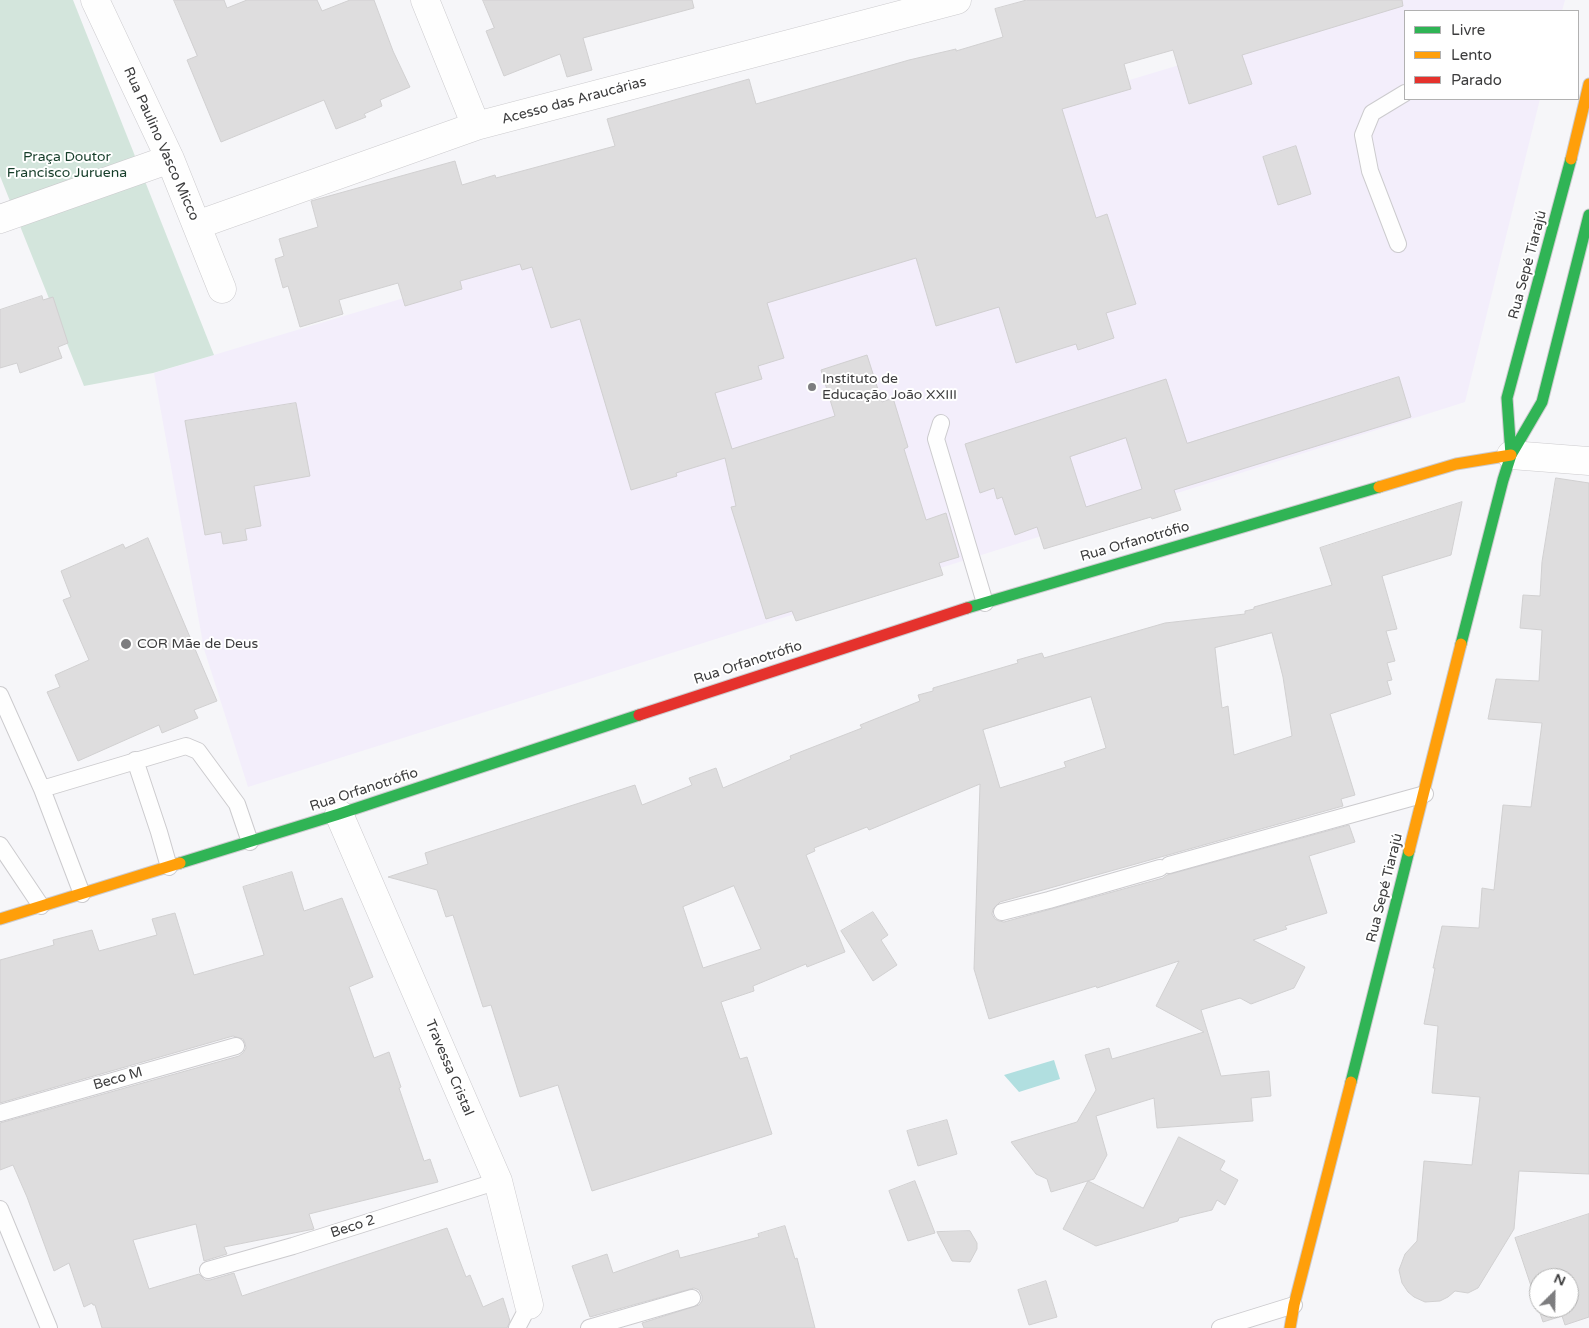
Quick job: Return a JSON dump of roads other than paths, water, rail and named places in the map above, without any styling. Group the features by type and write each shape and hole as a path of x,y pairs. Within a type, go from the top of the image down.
{"street":[{"name":"Rua Paulino Vasco Micco","path":"95,0 170,159 222,289"},
{"path":"425,0 476,126"},
{"name":"Acesso das Araucárias","path":"197,224 476,126 957,0"},
{"name":"Rua Sepé Tiarajú","path":"1511,455 1507,398 1563,192 1589,84"},
{"path":"0,219 170,159"},
{"name":"Rua Sepé Tiarajú","path":"1290,1328 1294,1305 1503,480 1511,455 1542,402 1589,216"},
{"path":"1511,455 1589,462"},
{"name":"Rua Orfanotrófio","path":"0,919 339,814 741,681 985,603 1456,464 1511,455"},
{"name":"Travessa Cristal","path":"339,814 498,1181 523,1316"}],"lane":[{"path":"1398,244 1370,171 1363,135 1372,113 1404,94"},
{"path":"941,423 936,440 985,603"},
{"path":"0,695 42,789 82,894"},
{"path":"42,789 186,746 198,752 237,804 250,842"},
{"path":"135,760 169,867"},
{"path":"1002,912 1425,794"},
{"path":"0,845 41,906"},
{"name":"Beco M","path":"0,1113 236,1046"},
{"name":"Beco 2","path":"208,1270 302,1244 498,1181"},
{"path":"0,1209 49,1328"},
{"path":"590,1328 692,1298"},
{"path":"1220,1328 1294,1305"}],"water":[{"path":"1054,1060 1060,1079 1019,1092 1004,1075"}],"place":[{"name":"Instituto de Educação João XXIII","path":"812,387"},
{"name":"COR Mãe de Deus","path":"126,644"}],"park label":[{"name":"Praça Doutor Francisco Juruena","path":"67,166"}]}
